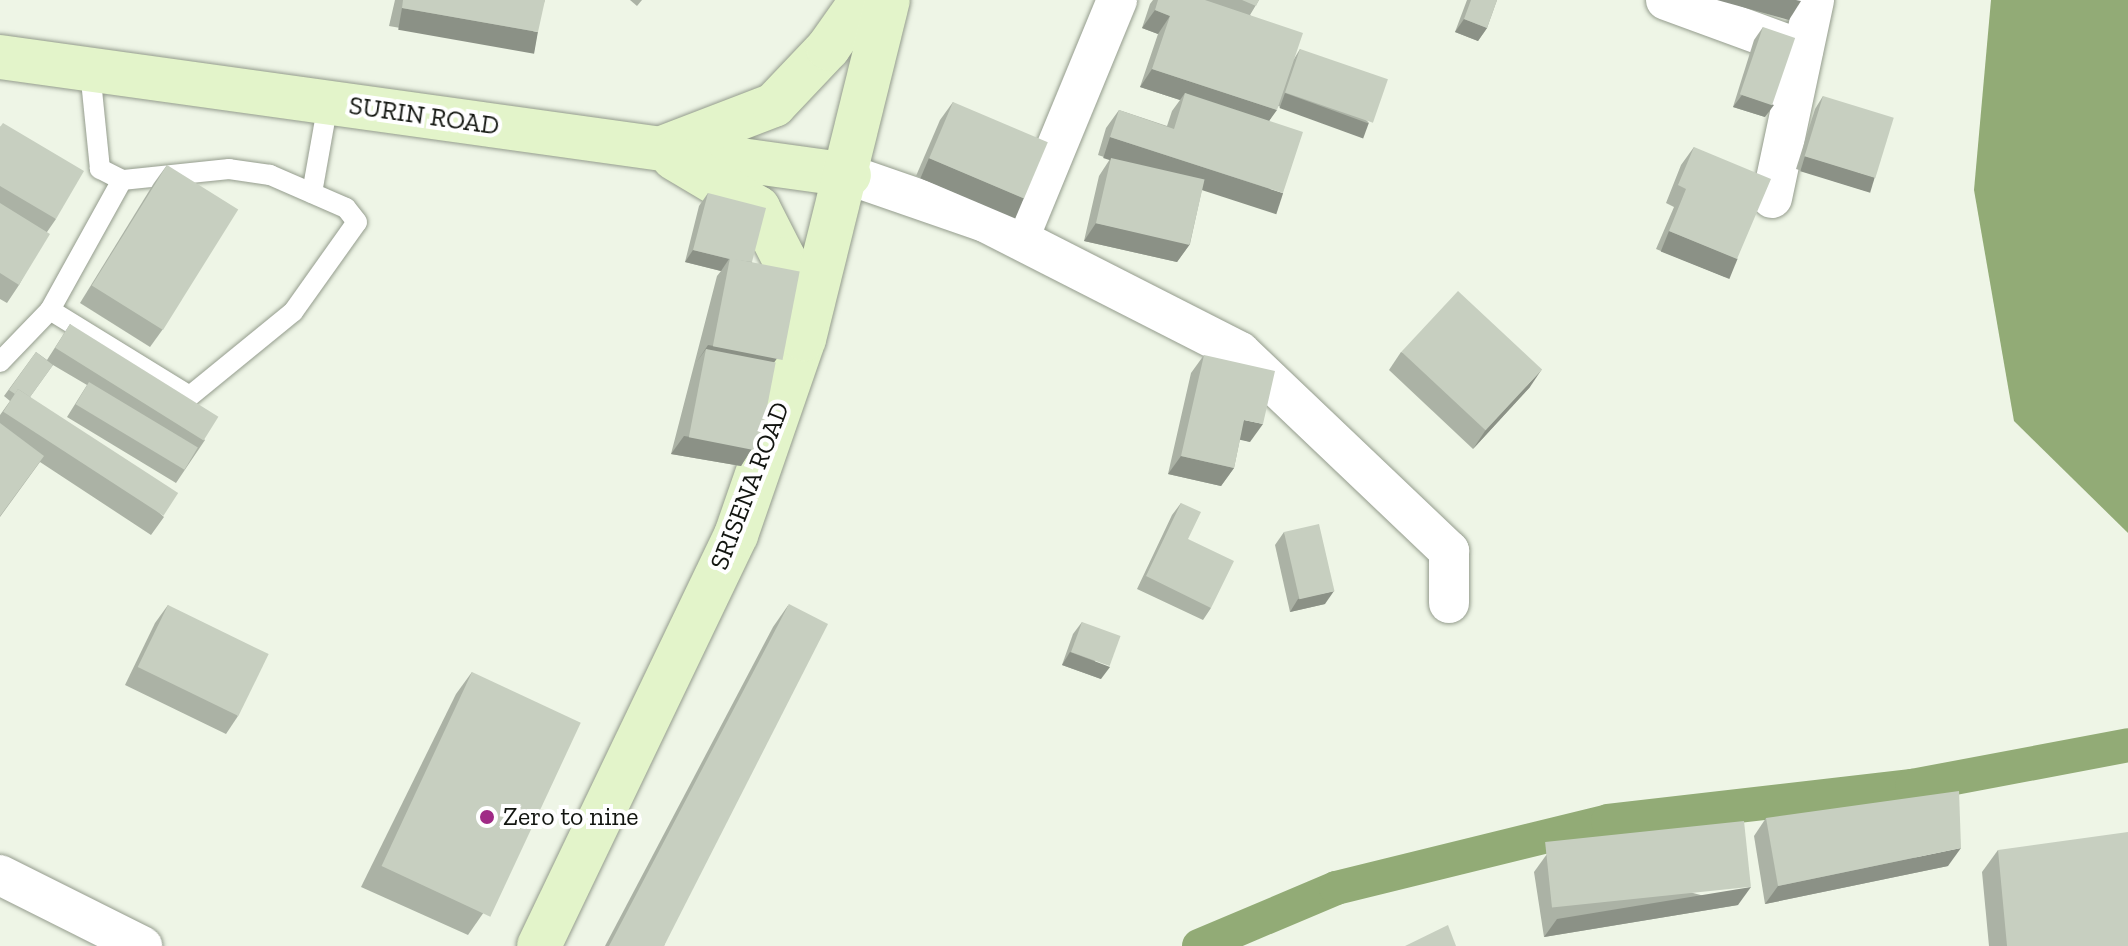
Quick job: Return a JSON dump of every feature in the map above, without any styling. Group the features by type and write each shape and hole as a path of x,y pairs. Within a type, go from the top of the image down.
{"street":[{"path":"659,149 774,105 828,48 862,0"},
{"name":"SRISENA ROAD","path":"539,946 736,535 804,339 849,175 888,0"},
{"path":"1019,238 1117,0"},
{"path":"1666,0 1803,50"},
{"path":"1772,198 1814,0"},
{"name":"SURIN ROAD","path":"0,57 849,175"},
{"path":"659,149 758,208 784,259 804,339"},
{"path":"849,175 1019,238 1240,352 1449,551 1449,603"},
{"path":"0,875 142,946"}],"lane":[{"path":"50,310 190,396 293,312 357,222 346,208 270,175 229,169 122,180 100,169 90,70"},
{"path":"312,193 328,103"},
{"path":"0,362 50,310 122,180"}],"shaded area":[{"path":"1991,0 2128,0 2128,533 2014,421 1974,190"}],"building":[{"path":"403,0 545,0 538,32 402,8"},
{"path":"1158,0 1205,0 1303,33 1277,110 1152,69 1170,16 1155,10"},
{"path":"1242,0 1259,0 1256,6"},
{"path":"1471,0 1497,0 1487,28 1464,19"},
{"path":"1763,27 1795,38 1772,105 1740,94"},
{"path":"1300,49 1388,79 1373,123 1285,92"},
{"path":"1185,93 1303,132 1283,193 1110,137 1119,110 1174,129"},
{"path":"1823,96 1894,118 1875,178 1805,156"},
{"path":"953,102 1048,142 1024,198 929,158"},
{"path":"3,123 84,171 56,219 0,186 0,127"},
{"path":"1694,147 1771,179 1737,259 1669,231 1686,189 1678,185"},
{"path":"1111,158 1205,180 1189,245 1096,223"},
{"path":"167,165 238,210 163,330 92,285"},
{"path":"708,193 766,208 752,262 693,250"},
{"path":"0,203 50,234 19,285 0,273"},
{"path":"730,258 800,272 783,360 713,346"},
{"path":"1458,291 1542,369 1485,430 1401,352"},
{"path":"70,324 218,417 204,440 55,348"},
{"path":"706,349 776,363 759,451 689,437"},
{"path":"36,352 53,365 30,397 18,389 15,394 9,390"},
{"path":"1204,355 1275,371 1263,424 1244,420 1234,468 1181,456"},
{"path":"89,382 198,447 184,470 76,404"},
{"path":"18,389 178,493 163,516 3,412"},
{"path":"0,423 44,456 0,516"},
{"path":"1181,503 1201,512 1188,539 1234,561 1211,608 1146,576"},
{"path":"1319,524 1335,591 1299,599 1284,532"},
{"path":"789,604 828,624 664,946 609,946"},
{"path":"168,605 269,654 238,716 138,667"},
{"path":"1082,622 1121,636 1110,666 1071,652"},
{"path":"472,672 581,723 490,917 382,866"},
{"path":"1959,791 1961,848 1778,886 1766,818"},
{"path":"1744,821 1751,887 1552,908 1545,842"},
{"path":"2128,832 2128,946 2007,946 1998,850"},
{"path":"1448,925 1456,946 1405,946"}],"waterway":[{"path":"1199,946 1336,888 1608,821 1912,786 2128,745"}],"place":[{"name":"Zero to nine","path":"487,817"}]}
